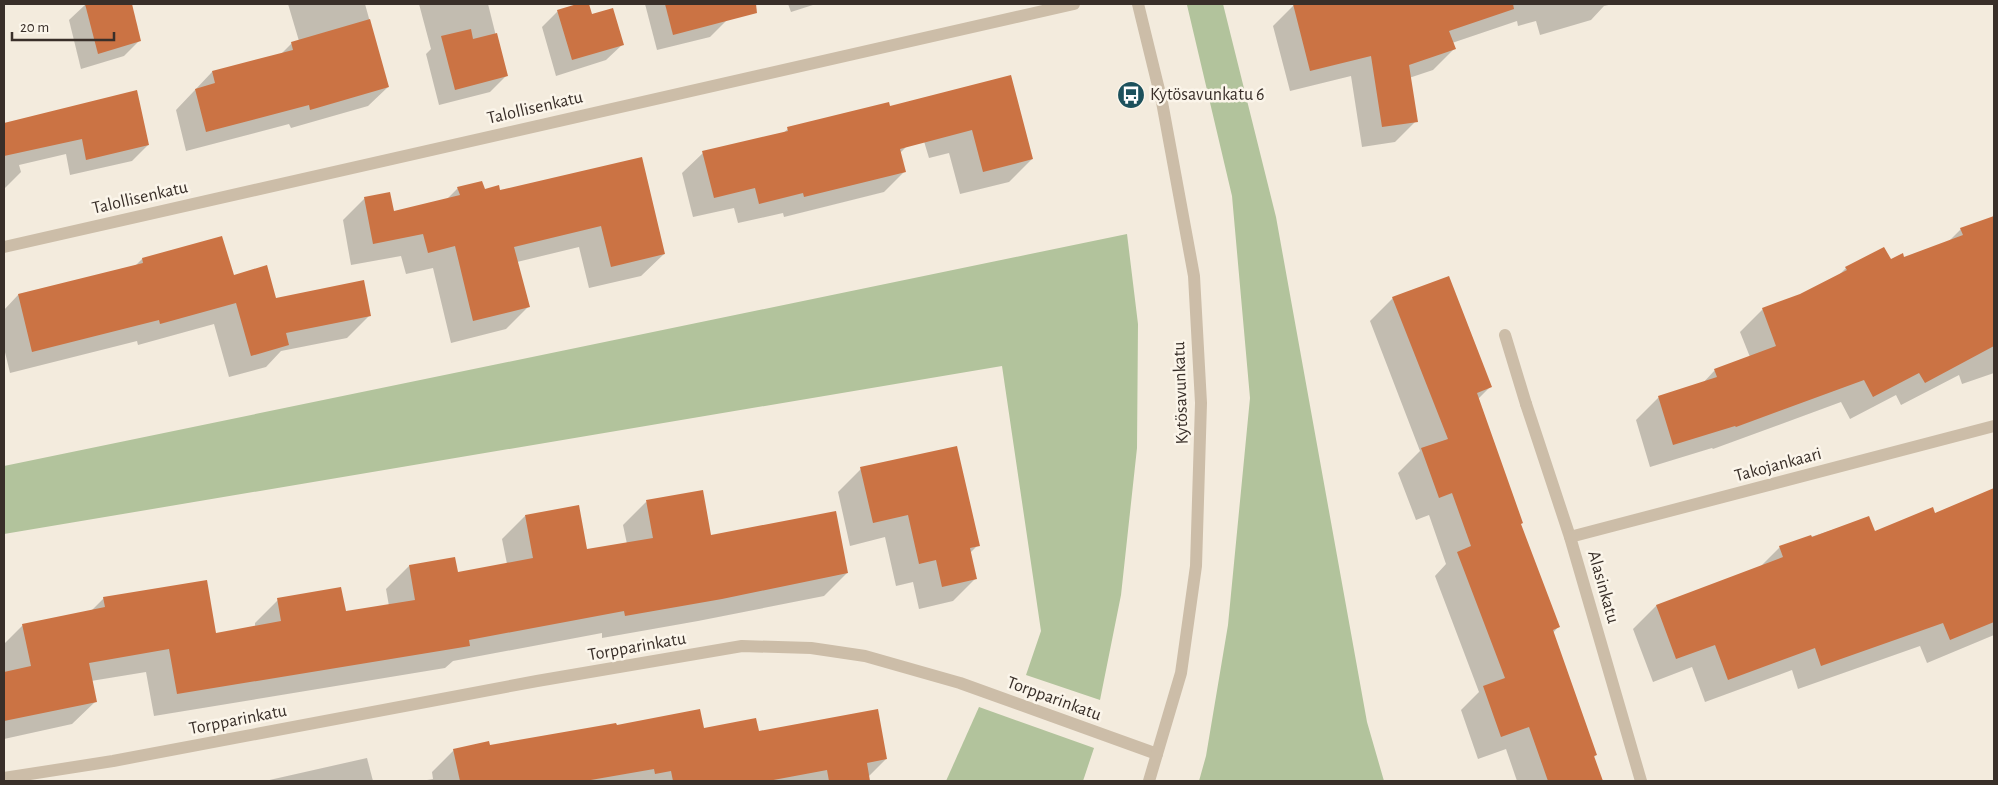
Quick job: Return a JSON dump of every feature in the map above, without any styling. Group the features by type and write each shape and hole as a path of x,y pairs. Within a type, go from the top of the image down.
{"street":[{"name":"Talollisenkatu","path":"4,247 1074,4"},
{"name":"Kytösavunkatu","path":"1138,4 1162,102 1194,276 1201,403 1196,566 1181,674 1149,781"},
{"name":"Alasinkatu","path":"1505,335 1570,538 1641,781"},
{"name":"Takojankaari","path":"1570,538 1994,426"},
{"name":"Torpparinkatu","path":"4,778 113,761 527,683 742,646 811,648 865,656 960,683 1157,754"}],"green space":[{"path":"1223,4 1276,217 1367,722 1384,781 1199,781 1206,756 1228,625 1250,398 1232,196 1187,5"},
{"path":"1127,234 1138,324 1137,448 1121,595 1100,700 1026,675 1041,631 1002,366 4,534 4,466"},
{"path":"979,707 1094,748 1083,781 946,781"}],"building":[{"path":"85,4 132,4 141,41 98,54"},
{"path":"577,4 589,4 592,14 613,8 624,45 572,60 557,10"},
{"path":"665,4 756,4 757,13 673,35"},
{"path":"1293,4 1513,4 1514,9 1449,31 1456,49 1409,65 1418,122 1382,127 1371,56 1310,71"},
{"path":"370,19 389,87 310,110 309,105 206,132 195,89 215,83 212,71 293,50 291,42"},
{"path":"471,29 473,39 497,33 508,76 455,90 441,36"},
{"path":"1011,75 1033,159 983,172 972,130 900,149 906,172 804,197 803,193 759,204 755,188 714,198 702,151 788,131 787,127 889,102 890,106"},
{"path":"137,90 149,145 86,160 82,139 4,156 4,123"},
{"path":"642,157 665,254 611,267 601,226 514,247 530,307 473,321 455,246 428,253 423,234 373,244 364,197 390,192 394,211 460,195 457,187 482,181 485,189 499,185 500,190"},
{"path":"1994,216 1994,346 1925,383 1919,373 1873,397 1864,380 1736,427 1673,445 1658,396 1717,377 1714,369 1776,346 1762,308 1800,294 1847,270 1845,267 1884,247 1891,259 1903,253 1904,257 1963,235 1960,228"},
{"path":"222,236 234,275 267,265 276,298 364,280 371,316 286,333 289,345 251,356 236,303 160,324 159,320 32,352 18,294 143,263 142,258"},
{"path":"1449,276 1492,387 1477,393 1523,523 1521,524 1560,627 1553,630 1597,755 1594,756 1603,781 1548,781 1529,727 1501,737 1483,686 1505,678 1457,552 1471,546 1452,493 1439,498 1421,448 1448,439 1392,297"},
{"path":"957,446 980,546 970,548 977,579 942,587 936,560 919,564 908,515 873,523 860,467"},
{"path":"1994,488 1994,622 1950,640 1943,623 1821,666 1815,648 1728,680 1715,645 1676,659 1656,605 1783,557 1779,546 1811,535 1812,537 1869,516 1875,531 1933,507 1935,513"},
{"path":"703,490 711,535 836,511 848,573 722,599 625,616 624,611 469,640 470,646 177,694 169,649 89,663 97,702 4,721 4,672 31,666 22,624 105,607 103,597 207,580 216,633 281,621 277,598 341,587 346,611 415,600 409,565 455,557 458,572 533,558 525,515 579,505 587,549 653,538 646,500"},
{"path":"700,709 704,728 756,718 759,731 878,709 887,759 867,763 870,781 829,781 827,770 768,781 673,781 671,771 655,774 654,769 585,781 460,781 453,749 489,741 490,745 616,723 617,725"}],"place":[{"name":"Kytösavunkatu 6","path":"1131,95"}]}
